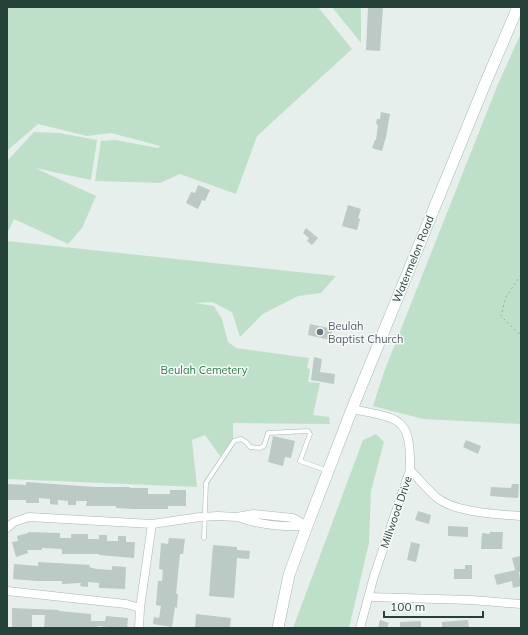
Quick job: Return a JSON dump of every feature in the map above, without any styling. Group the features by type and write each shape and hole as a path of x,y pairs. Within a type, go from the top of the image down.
{"main road":[{"name":"Watermelon Road","path":"278,628 289,575 328,471 485,84 518,7"}],"street":[{"name":"Millwood Drive","path":"352,409 392,418 405,428 410,444 410,470 374,576 360,628"},
{"path":"410,470 437,498 452,506 478,512 521,516"},
{"path":"7,528 14,522 29,517 152,524 205,516 237,517 252,522 307,526"},
{"path":"139,628 140,608 152,524"},
{"path":"7,591 126,604 140,608"},
{"path":"368,597 471,600 521,604"}],"lane":[{"path":"204,538 206,483 234,441 241,439 250,447 260,448 264,446 268,433 308,431 310,434 300,462 328,471"}],"path":[{"path":"521,275 506,297 501,316 518,333 521,333"}],"green space":[{"path":"7,7 318,7 352,49 257,136 236,194 180,174 160,183 95,181 101,141 115,140 158,148 160,146 111,133 87,136 38,124 9,149 7,153"},
{"path":"332,7 361,7 361,43"},
{"path":"521,33 521,424 423,419 373,406 384,372 498,84"},
{"path":"34,132 59,133 97,140 91,180 35,168 96,196 82,228 68,244 14,219 7,234 7,161"},
{"name":"Beulah Cemetery","path":"7,241 336,276 321,293 298,296 263,314 240,337 232,312 212,302 195,303 214,306 222,319 228,342 236,348 309,358 307,368 310,369 308,382 320,383 313,415 329,417 330,424 233,423 233,440 220,456 205,435 192,440 197,487 7,479"},
{"path":"376,434 384,442 371,491 369,543 349,628 293,628 363,440"}],"building":[{"path":"368,7 383,7 380,51 366,50"},
{"path":"381,112 390,114 382,151 372,148 376,140 378,125 376,124 377,119 380,119"},
{"path":"198,185 210,190 205,201 202,200 198,209 186,203 191,192 195,193"},
{"path":"348,205 361,209 358,218 360,219 357,230 342,226"},
{"path":"306,228 318,238 312,245 307,241 309,238 303,233"},
{"name":"Beulah Baptist Church","path":"310,324 333,329 330,340 308,335"},
{"path":"314,357 322,359 320,372 335,374 334,384 311,380"},
{"path":"273,436 295,441 291,458 285,457 283,466 268,462"},
{"path":"466,440 481,446 478,454 463,447"},
{"path":"26,482 95,487 148,488 148,494 170,494 170,490 186,490 186,506 168,506 168,509 133,509 116,508 116,506 86,506 87,501 76,501 76,505 68,505 68,501 58,500 58,505 50,504 50,499 39,498 39,503 26,503 26,500 7,500 7,484 26,485"},
{"path":"512,484 519,484 518,498 490,496 491,487 511,488"},
{"path":"418,511 431,515 429,524 415,520"},
{"path":"448,526 468,527 468,537 448,536"},
{"path":"28,532 60,533 60,538 71,538 71,534 88,534 88,539 99,539 99,535 107,535 107,541 118,541 118,536 126,536 126,542 135,542 134,558 99,554 62,554 62,549 42,548 42,550 27,550 28,553 16,557 12,542 18,541 17,536"},
{"path":"490,532 503,532 502,549 481,549 482,533 490,534"},
{"path":"169,538 185,539 183,554 180,554 176,594 178,594 177,608 175,607 172,627 153,624 154,617 159,618 161,606 156,605 158,581 162,581 163,570 159,569 161,543 168,544"},
{"path":"411,542 420,544 416,562 407,560"},
{"path":"213,545 237,547 237,550 250,551 249,559 237,558 234,598 209,596"},
{"path":"520,556 521,572 519,572 521,586 513,588 512,581 497,585 494,575 515,570 512,558"},
{"path":"38,562 90,565 89,567 96,569 112,570 112,566 126,567 125,589 99,588 99,583 88,582 88,587 80,586 81,583 62,584 62,581 13,579 14,564 38,566"},
{"path":"465,565 472,565 472,579 454,579 454,569 465,569"},
{"path":"12,608 59,610 91,614 91,621 105,621 106,616 128,618 127,628 108,628 98,626 97,628 44,628 45,615 32,615 32,628 12,628"},
{"path":"196,614 231,618 230,628 195,628"},
{"path":"380,620 389,623 387,628 378,628"},
{"path":"468,620 469,628 442,628 442,622"},
{"path":"421,621 421,628 400,628 400,622"}],"place":[{"name":"Beulah Baptist Church","path":"320,332"}]}
